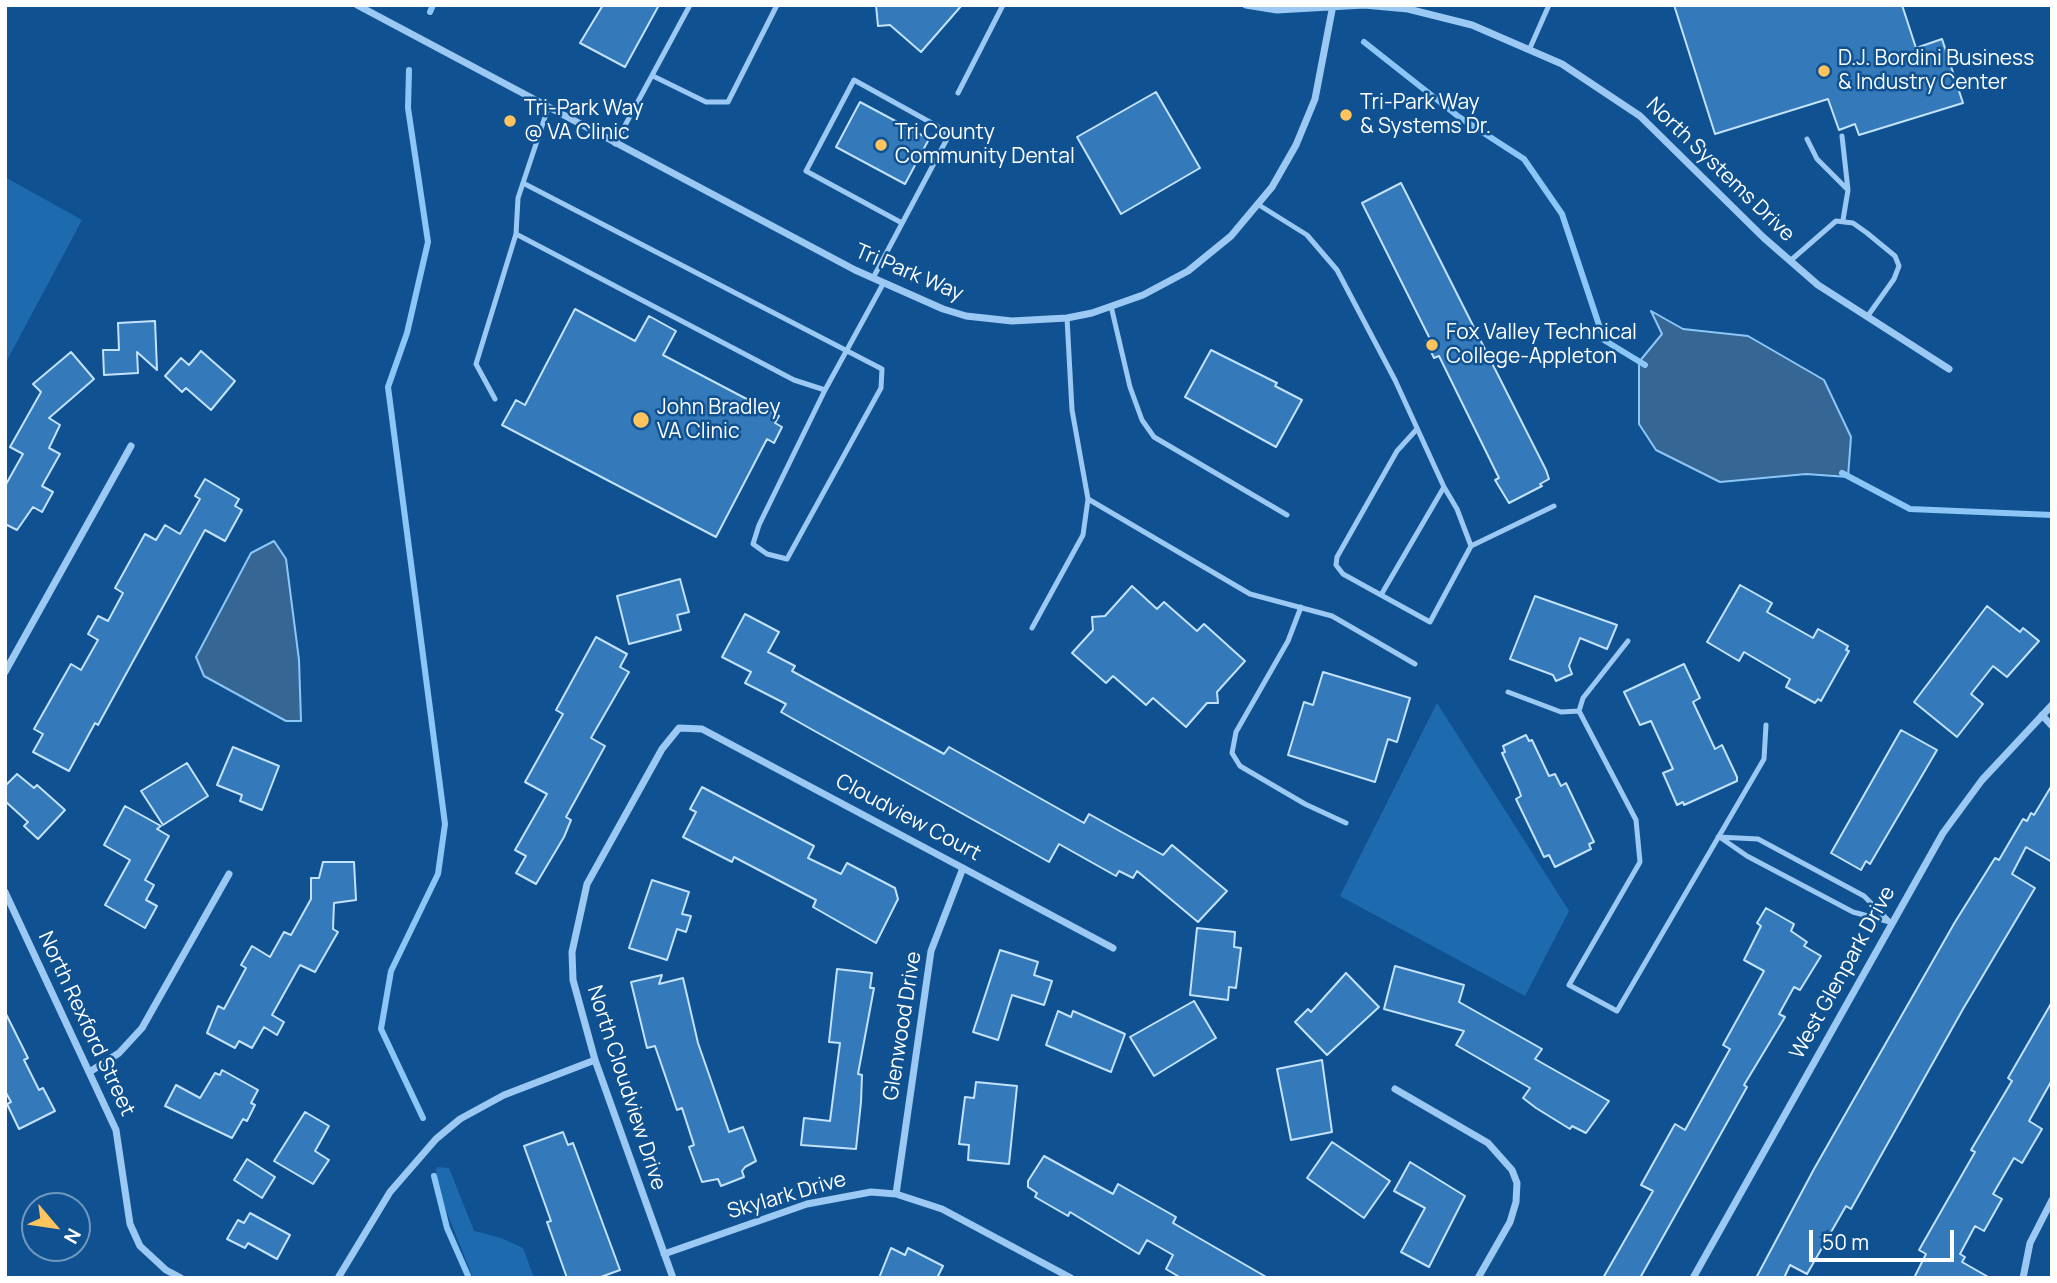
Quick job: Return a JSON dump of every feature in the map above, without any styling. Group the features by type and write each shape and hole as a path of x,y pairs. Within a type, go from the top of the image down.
{"street":[{"name":"Tri Park Way","path":"356,5 883,284 919,301 966,316 1012,321 1067,318 1143,295 1188,271 1231,236 1259,205 1296,145 1315,99 1333,6"},
{"name":"North Systems Drive","path":"1246,5 1277,10 1364,5 1443,16 1530,48 1584,77 1640,116 1790,261 1866,318 1949,369"},
{"path":"5,672 131,446"},
{"name":"West Glenpark Drive","path":"1693,1278 1891,923 1962,805 2052,705"},
{"path":"2042,715 2052,726"},
{"name":"Cloudview Court","path":"684,727 702,729 1113,948"},
{"name":"North Cloudview Drive","path":"673,1278 595,1060 573,980 572,952 580,904 598,861 662,748 670,736 684,727"},
{"name":"Glenwood Drive","path":"896,1194 931,951 963,868"},
{"path":"90,1071 120,1053 142,1028 229,874"},
{"name":"North Rexford Street","path":"5,892 116,1130 130,1224 140,1246 180,1278"},
{"path":"338,1278 390,1192 436,1139 460,1119 504,1094 595,1060"},
{"path":"1395,1089 1488,1143 1512,1170 1517,1192 1510,1222 1478,1278"},
{"name":"Skylark Drive","path":"664,1254 831,1197 871,1192 916,1199 975,1224 1071,1278"},
{"path":"2023,1278 2030,1242 2052,1200"}],"lane":[{"path":"615,144 690,5"},
{"path":"653,76 706,102 728,102 777,5"},
{"path":"958,93 1003,5"},
{"path":"1530,48 1549,5"},
{"path":"873,278 948,137 937,126 854,80 806,171 902,223"},
{"path":"495,398 477,364 516,234 518,198 548,108"},
{"path":"1842,136 1848,190 1843,220"},
{"path":"1807,139 1817,159 1848,190"},
{"path":"523,183 849,350 882,369 881,388 787,559 767,554 753,544 759,525 825,390 849,350 883,284"},
{"path":"1259,205 1307,235 1337,270 1395,380 1444,487 1457,509 1471,546"},
{"path":"1790,261 1836,221 1853,223 1895,256 1899,266 1894,279 1866,318"},
{"path":"516,234 794,380 825,390"},
{"path":"1111,306 1130,387 1142,420 1154,437 1287,515"},
{"path":"1031,628 1083,535 1088,499 1072,411 1067,318"},
{"path":"1417,429 1397,450 1337,557 1336,565 1343,574 1430,622 1471,546 1554,506"},
{"path":"1381,595 1444,487"},
{"path":"1088,499 1250,593 1332,616 1415,664"},
{"path":"1301,607 1288,640 1236,732 1232,753 1240,766 1259,778 1346,823"},
{"path":"1628,641 1583,698 1579,711 1636,820 1640,862 1569,985 1617,1011 1764,759 1766,725"},
{"path":"1508,692 1561,712 1579,711"},
{"path":"1718,837 1747,856 1853,912 1891,923"},
{"path":"1718,837 1758,839 1864,895 1891,923"}],"shaded area":[{"path":"5,177 82,220 5,364"},
{"path":"1651,311 1683,329 1748,336 1824,380 1851,437 1848,477 1806,474 1720,482 1656,450 1639,424 1639,362 1662,334"},
{"path":"274,541 286,559 299,660 301,721 286,721 204,676 196,657 251,553"},
{"path":"1437,703 1569,911 1525,996 1340,896"},
{"path":"437,1167 449,1168 474,1231 501,1238 523,1248 534,1278 473,1278 434,1180"}],"building":[{"path":"603,5 659,5 625,67 580,43"},
{"path":"876,5 962,5 921,52 890,25 878,26"},
{"name":"D.J. Bordini Business & Industry Center","path":"1674,5 1902,5 1916,48 1942,39 1963,103 1859,135 1855,124 1839,130 1828,99 1715,134"},
{"path":"1156,92 1200,168 1121,214 1077,137"},
{"name":"Tri County Community Dental","path":"860,102 929,139 905,184 836,147"},
{"path":"1401,183 1546,470 1549,479 1540,484 1542,486 1509,503 1495,480 1499,478 1439,356 1434,358 1426,341 1430,339 1362,203"},
{"name":"John Bradley VA Clinic","path":"575,309 635,341 649,316 676,331 663,355 779,416 775,423 782,427 774,443 767,439 716,537 502,425 516,400 525,405"},
{"path":"155,321 157,370 137,352 138,373 104,375 103,350 119,350 118,323"},
{"path":"1211,350 1277,383 1275,386 1302,400 1276,447 1185,397"},
{"path":"201,351 235,381 211,410 186,388 182,392 165,376 181,358 189,365"},
{"path":"71,352 94,379 49,418 60,425 49,448 60,454 42,486 53,492 42,512 33,507 17,530 5,524 5,486 23,454 10,447 41,392 33,384"},
{"path":"205,479 239,499 235,506 242,510 225,541 205,530 98,725 95,723 69,771 33,752 43,734 34,729 71,664 81,670 98,640 88,634 98,616 108,621 123,593 115,588 145,534 156,540 165,525 180,534 200,499 195,496"},
{"path":"680,579 689,612 677,615 681,630 629,644 617,596"},
{"path":"1740,585 1772,603 1767,612 1813,638 1818,629 1848,646 1846,650 1849,651 1821,701 1818,699 1815,703 1786,687 1790,679 1744,652 1739,661 1707,642"},
{"path":"1132,586 1157,609 1164,602 1197,631 1204,624 1245,661 1217,692 1218,703 1207,703 1186,727 1153,698 1146,705 1113,676 1106,683 1072,653 1093,630 1092,617 1105,616"},
{"path":"1535,596 1617,625 1607,649 1580,638 1569,666 1572,674 1556,681 1553,675 1510,659"},
{"path":"1987,606 2020,632 2023,628 2039,641 2007,677 1993,666 1971,694 1983,704 1957,737 1914,702"},
{"path":"745,614 779,632 768,652 795,666 792,671 944,754 949,747 1084,823 1089,814 1163,855 1172,845 1227,891 1198,922 1137,871 1133,878 1119,871 1116,876 1059,844 1049,862 781,712 786,704 745,683 751,672 722,657"},
{"path":"596,637 627,654 620,667 629,672 591,738 605,746 566,817 571,820 564,837 536,884 516,873 526,856 515,850 547,794 525,782 563,714 556,710"},
{"path":"1684,664 1700,698 1693,702 1715,749 1722,745 1737,781 1684,805 1683,802 1677,805 1663,773 1673,769 1651,721 1640,725 1624,692"},
{"path":"1323,672 1410,698 1397,742 1388,739 1375,782 1288,755 1304,702 1313,705"},
{"path":"1901,730 1937,750 1870,864 1866,861 1861,870 1831,853"},
{"path":"1526,735 1529,741 1532,740 1549,776 1555,774 1561,786 1566,783 1594,842 1589,844 1591,849 1555,867 1549,855 1544,857 1516,799 1521,796 1502,753 1505,752 1503,746"},
{"path":"233,747 279,766 262,810 240,801 242,795 217,785"},
{"path":"187,763 208,796 163,825 141,791"},
{"path":"17,774 34,788 37,785 65,810 38,839 24,826 28,822 5,801 5,786"},
{"path":"2052,785 2052,862 2026,847 2012,874 2035,888 1963,1009 1851,1209 1846,1206 1807,1274 1790,1265 1784,1278 1756,1278 1814,1169 1955,922 1995,858 1999,860 2023,819 2027,821 2031,813 2034,815"},
{"path":"702,787 814,846 808,858 841,874 847,863 895,888 898,899 876,943 813,907 816,900 734,857 732,862 683,837 696,812 690,809"},
{"path":"125,806 161,826 157,829 169,836 145,880 154,885 146,900 157,906 145,928 105,905 130,860 104,845"},
{"path":"323,862 354,862 356,900 334,903 333,929 338,932 315,972 300,965 272,1015 284,1022 277,1035 264,1027 252,1048 239,1041 235,1048 207,1033 218,1006 224,1009 246,968 241,965 252,946 270,957 284,932 291,935 311,899 311,878 319,878"},
{"path":"652,880 689,892 682,914 691,916 686,932 677,929 667,960 629,948"},
{"path":"1766,908 1794,924 1791,931 1807,942 1804,946 1821,956 1800,990 1794,987 1779,1014 1785,1017 1744,1085 1747,1087 1640,1278 1603,1278 1653,1191 1641,1185 1675,1124 1685,1130 1730,1049 1723,1045 1764,971 1744,960 1761,926 1757,923"},
{"path":"1197,928 1235,932 1234,947 1241,948 1236,988 1229,987 1228,1000 1190,995"},
{"path":"1000,950 1038,962 1034,975 1052,981 1044,1005 1012,995 998,1040 973,1032"},
{"path":"1395,966 1464,985 1459,1002 1542,1049 1535,1059 1609,1101 1586,1133 1572,1126 1570,1129 1536,1108 1523,1098 1530,1088 1456,1045 1464,1031 1384,1009"},
{"path":"837,969 872,973 870,988 874,988 858,1074 862,1075 856,1149 801,1145 804,1118 830,1121 840,1043 829,1042"},
{"path":"1346,973 1379,1007 1327,1055 1295,1022 1308,1009 1311,1012"},
{"path":"662,975 659,984 683,978 698,1043 729,1132 743,1127 756,1161 742,1171 744,1177 721,1186 718,1179 702,1182 689,1147 694,1145 682,1108 677,1110 655,1046 647,1048 631,982"},
{"path":"1194,1001 1216,1038 1154,1076 1130,1037"},
{"path":"2052,1002 2052,1080 2029,1121 2042,1129 2022,1163 2014,1158 1993,1194 2002,1199 1984,1231 1975,1226 1960,1254 1965,1257 1962,1262 1990,1278 1914,1278 1926,1254 1919,1250 1975,1152 1971,1150 2012,1081 2008,1078"},
{"path":"1058,1011 1071,1017 1073,1011 1125,1034 1111,1072 1046,1045"},
{"path":"5,1012 28,1058 24,1060 39,1090 43,1088 55,1111 19,1129 7,1104 11,1102 5,1091"},
{"path":"1322,1060 1332,1132 1291,1140 1277,1069"},
{"path":"222,1070 258,1090 251,1103 255,1105 247,1121 243,1119 232,1138 165,1106 176,1085 200,1098 215,1073 220,1075"},
{"path":"976,1082 1017,1086 1009,1164 968,1160 969,1145 959,1144 965,1097 974,1098"},
{"path":"305,1112 329,1126 315,1151 329,1160 313,1184 274,1161"},
{"path":"563,1132 568,1145 573,1143 620,1270 598,1278 567,1278 547,1222 551,1221 524,1146"},
{"path":"1332,1142 1390,1181 1364,1218 1307,1178"},
{"path":"1044,1156 1113,1194 1118,1184 1176,1217 1173,1223 1268,1278 1181,1278 1166,1269 1173,1255 1147,1240 1139,1254 1070,1212 1068,1216 1035,1197 1037,1193 1028,1187 1028,1181"},
{"path":"247,1159 275,1177 262,1198 234,1180"},
{"path":"1410,1162 1465,1196 1429,1267 1401,1252 1425,1208 1394,1191"},
{"path":"250,1213 290,1235 277,1259 248,1243 245,1248 227,1239 238,1220 244,1223"},
{"path":"891,1248 905,1255 908,1248 943,1266 937,1278 879,1278"}],"waterway":[{"path":"430,12 433,5"},
{"path":"1364,42 1459,117 1524,159 1562,214 1604,340 1645,365"},
{"path":"409,70 408,108 428,242 407,333 388,387 445,824 438,874 391,971 381,1029 423,1118"},
{"path":"1842,473 1910,509 2052,515"},
{"path":"434,1176 447,1228 469,1278"}],"place":[{"name":"D.J. Bordini Business & Industry Center","path":"1824,71"},
{"name":"Tri-Park Way & Systems Dr.","path":"1346,115"},
{"name":"Tri-Park Way @ VA Clinic","path":"510,121"},
{"name":"Tri County Community Dental","path":"881,145"},
{"name":"Fox Valley Technical College-Appleton","path":"1432,345"},
{"name":"John Bradley VA Clinic","path":"641,420"}]}
